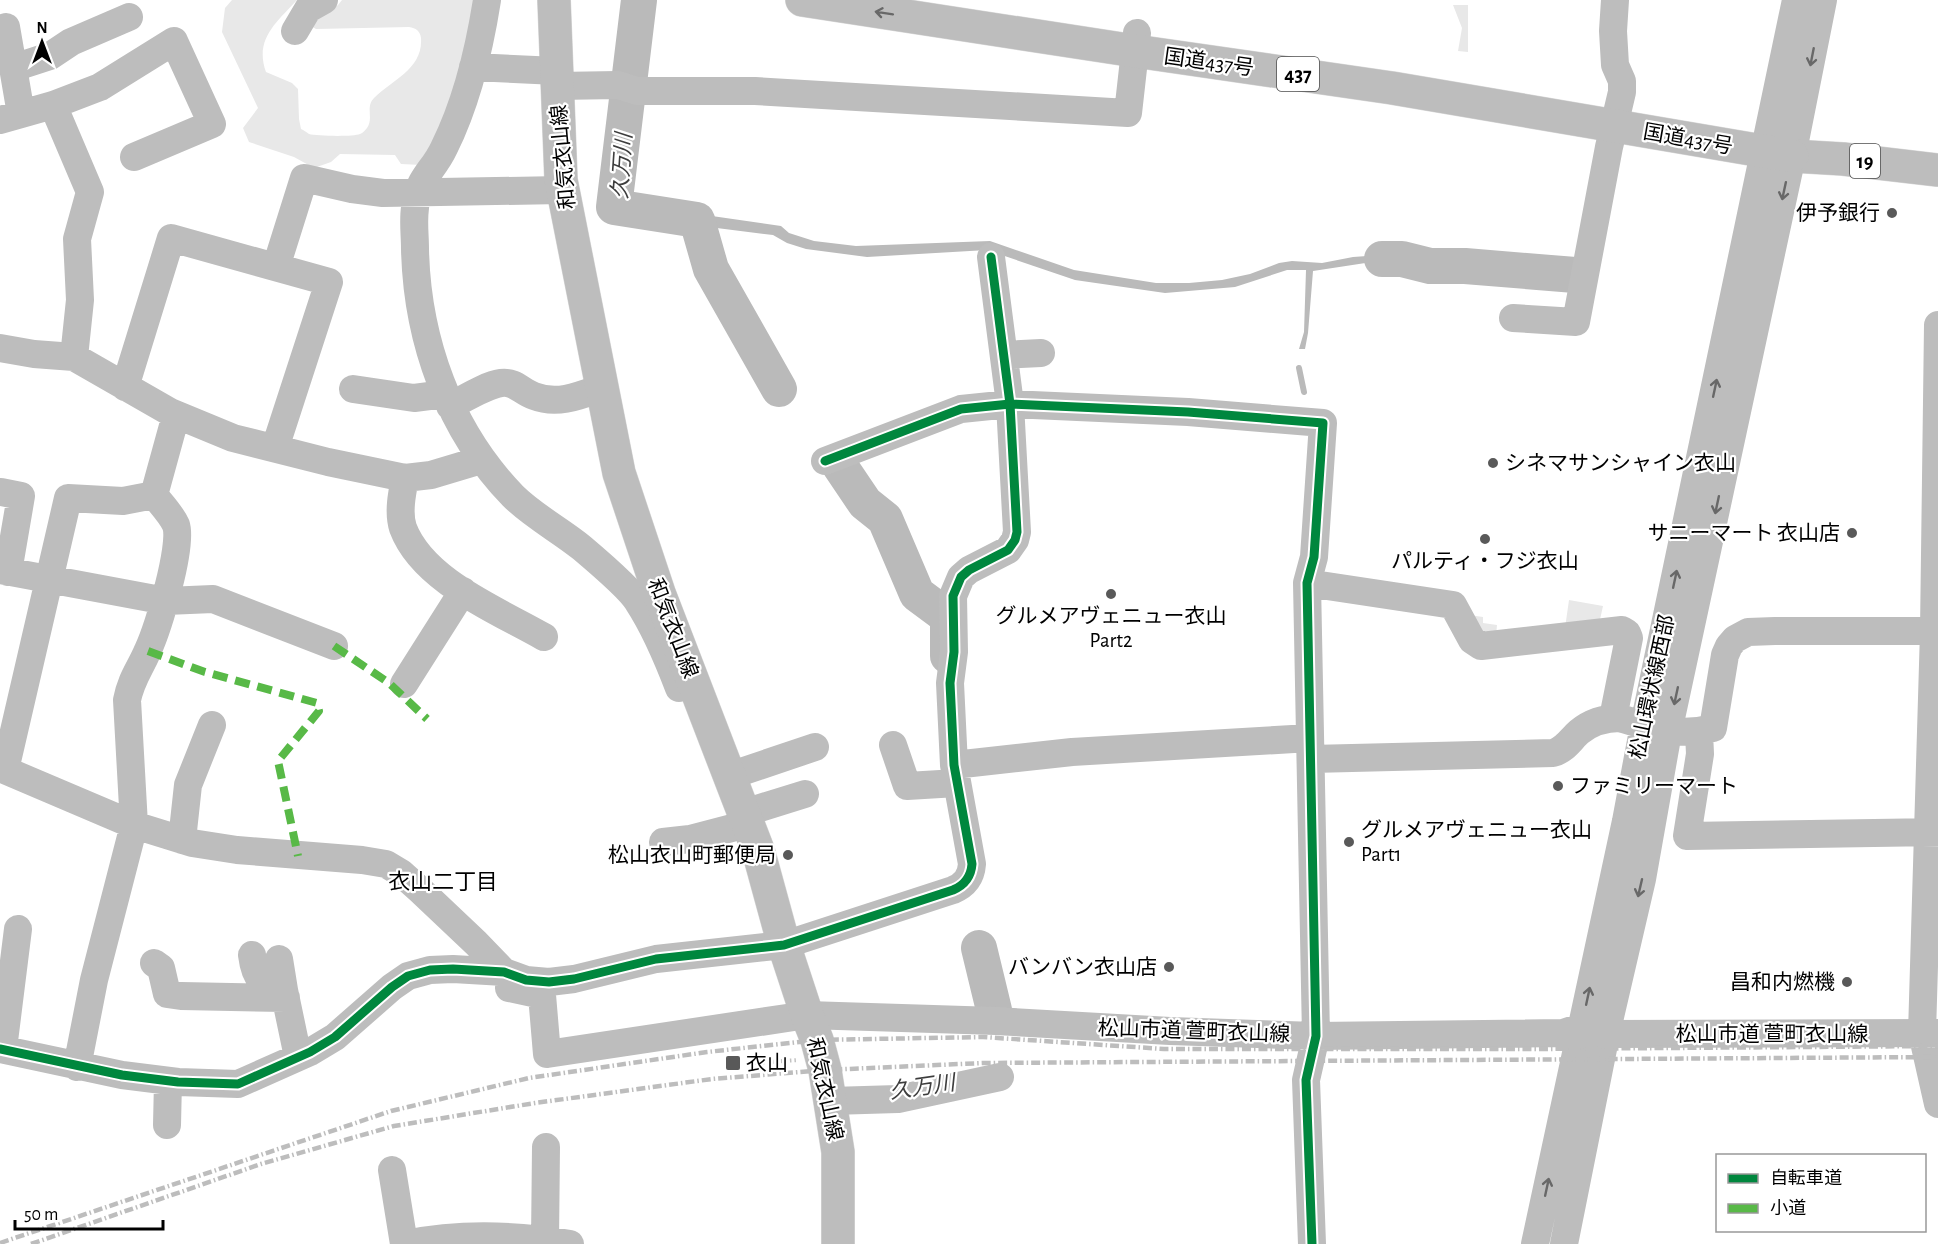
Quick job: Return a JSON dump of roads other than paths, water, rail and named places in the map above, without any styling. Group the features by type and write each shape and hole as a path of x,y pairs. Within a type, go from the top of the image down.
{"main road":[{"name":"和気衣山線","path":"554,0 562,190 601,388 623,484 659,593 729,776 738,820 758,850 784,945 823,1059 838,1152 838,1244"},
{"name":"国道437号","path":"802,0 1136,42 1394,70 1617,116 1781,143"},
{"name":"国道437号","path":"918,0 1136,42"},
{"name":"19","path":"1781,143 1834,136 1938,151"},
{"name":"19","path":"1781,143 1843,159 1938,170"}],"street":[{"path":"295,31 308,9 324,0"},
{"path":"487,0 478,52 444,149 416,194 414,212 416,280 432,357 448,400 481,460 515,498 583,549 637,600 670,664 738,820"},
{"path":"1513,318 1576,322 1622,81 1615,64 1613,30 1615,0"},
{"path":"1781,143 1796,0"},
{"path":"1781,143 1823,0"},
{"path":"13,68 50,56 128,9 142,61"},
{"path":"6,27 13,68 11,117 53,105 100,87 174,41 212,124 134,157"},
{"path":"473,68 628,88 755,91 1128,113 1136,42"},
{"path":"53,105 90,192 77,239 80,300 74,357"},
{"name":"松山環状線西部","path":"1564,1244 1624,831 1656,728 1781,143"},
{"path":"276,267 304,178 352,189 383,193 562,190"},
{"path":"125,387 171,238 330,282 275,448"},
{"path":"18,929 2,1049 77,1067 168,1081 238,1084 298,1057 335,1037 392,987 408,976 430,970 453,969 504,972 526,980 549,982 574,979 656,959 784,945 953,890 964,884 971,872 972,864 955,774 950,683 954,652 954,591 958,581 965,573 1008,550 1017,536 1010,404 991,257"},
{"path":"1938,326 1930,1033 1938,1104"},
{"path":"0,348 34,354 74,357 176,414 232,438 328,462 405,478 431,475 481,460"},
{"path":"1004,355 1041,353"},
{"path":"353,389 414,398 448,400 498,383 513,383 534,396 552,400 571,398 601,388"},
{"path":"825,461 961,409 1010,404 1188,412 1323,423 1314,557 1307,583 1316,1036 1306,1080 1312,1244"},
{"path":"154,495 176,414"},
{"path":"405,478 401,504 403,527 425,563 448,583 544,637"},
{"path":"1,492 21,496 4,571 166,601 213,599 334,646"},
{"path":"154,495 123,501 68,498 2,769 134,825 182,840 237,850 386,864 401,873 420,890 504,972"},
{"path":"77,1067 94,980 134,825 127,700 130,686 148,651 166,601 177,542 177,527 171,515 154,495"},
{"path":"1307,583 1453,605 1472,640 1481,646 1622,630 1629,638 1613,718"},
{"path":"404,684 463,591"},
{"path":"893,745 907,786 955,774 1072,752 1311,748 1553,753 1561,750 1589,725 1613,718 1656,728 1699,732 1713,729 1725,655 1732,642 1744,634 1775,631 1936,635"},
{"path":"182,840 188,785 212,725"},
{"path":"1699,732 1700,754 1687,836 1932,832"},
{"path":"729,776 815,747"},
{"path":"663,842 690,839 805,794"},
{"path":"266,957 285,994 298,1057"},
{"path":"154,963 161,968 167,994 181,996 285,994"},
{"name":"松山市道 萱町衣山線","path":"504,972 501,986 542,995 547,1054 807,1015 1316,1036 1594,1031 1930,1033"},
{"name":"松山環状線西部","path":"1535,1244 1594,1031"},
{"path":"831,1101 897,1099 1000,1077"},
{"path":"167,1125 168,1081"},
{"path":"392,1170 405,1244 453,1238 502,1237 557,1242 546,1148"}],"waterway":[{"name":"久万川","path":"639,0 614,207 697,220 711,269 779,389"},
{"path":"1382,259 1402,259 1430,266 1465,266 1575,275"},
{"path":"1299,368 1304,392"},
{"name":"久万川","path":"840,466 865,503 885,519 917,594 948,617 948,656"},
{"name":"久万川","path":"979,948 994,1010"}],"railway":[{"path":"0,1243 391,1111 529,1078 707,1052 817,1040 983,1037 1164,1049 1938,1046"},
{"path":"31,1244 261,1164 394,1126 535,1103 712,1079 825,1070 983,1063 1938,1057"}],"place":[{"name":"伊予銀行","path":"1892,213"},
{"name":"シネマサンシャイン衣山","path":"1493,463"},
{"name":"サニーマート 衣山店","path":"1852,533"},
{"name":"パルティ・フジ衣山","path":"1485,539"},
{"name":"グルメアヴェニュー衣山 Part2","path":"1111,594"},
{"name":"ファミリーマート","path":"1558,786"},
{"name":"グルメアヴェニュー衣山 Part1","path":"1349,842"},
{"name":"松山衣山町郵便局","path":"788,855"},
{"name":"バンバン衣山店","path":"1169,967"},
{"name":"昌和内燃機","path":"1847,982"},
{"name":"衣山","path":"733,1063"}],"district":[{"name":"衣山二丁目","path":"443,881"}]}
